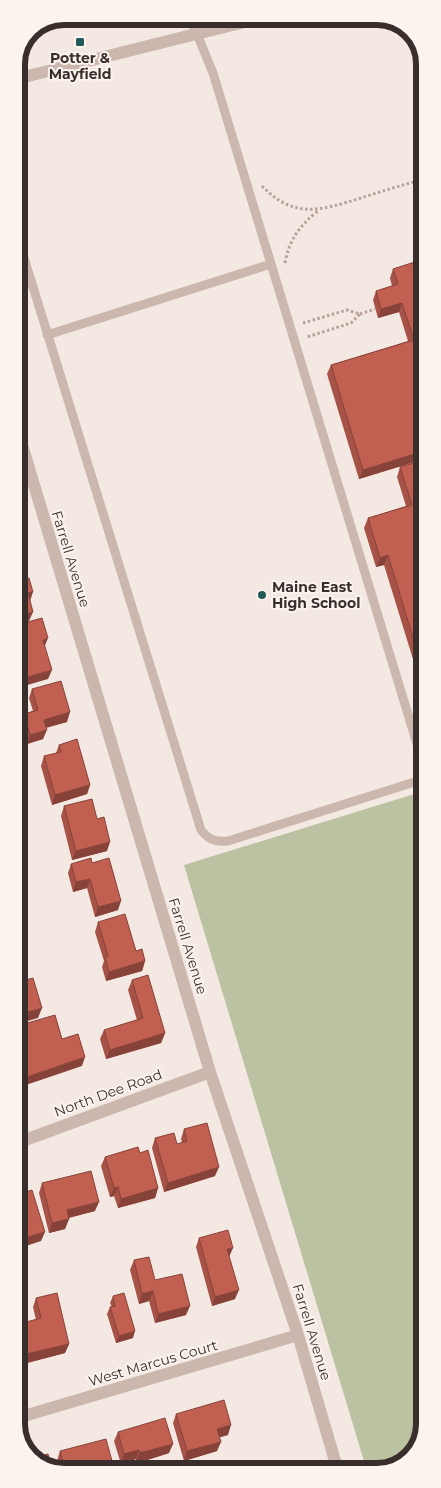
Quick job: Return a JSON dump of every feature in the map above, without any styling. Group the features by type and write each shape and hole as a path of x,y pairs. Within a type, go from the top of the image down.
{"street":[{"path":"194,25 197,34"},
{"path":"25,77 232,25"},
{"name":"Farrell Avenue","path":"25,455 210,1072 298,1336 336,1463"},
{"name":"North Dee Road","path":"25,1140 210,1072"},
{"name":"West Marcus Court","path":"25,1416 298,1336"}],"lane":[{"path":"197,34 213,72 416,741"},
{"path":"25,262 201,830 208,838 216,842 228,841 416,782"},
{"path":"47,336 272,264"}],"path":[{"path":"262,186 271,195 292,207 318,210 416,181"},
{"path":"285,263 288,250 298,229 318,210"},
{"path":"307,337 351,323 360,314 376,309"},
{"path":"303,323 347,310 360,314"}],"green space":[{"path":"416,793 416,1424 411,1443 401,1455 392,1460 365,1463 184,865"}],"building":[{"path":"416,262 416,453 363,470 331,365 414,340 402,303 381,309 376,291 398,284 393,269"},
{"path":"416,462 416,648 388,555 380,558 368,518 412,505 400,467"},
{"path":"25,575 26,579 29,578 33,592 28,593 33,612 25,614"},
{"path":"42,618 48,638 43,640 52,670 25,678 25,623"},
{"path":"61,681 70,712 44,720 47,730 30,735 25,714 38,710 32,689"},
{"path":"77,739 90,785 55,795 44,756 61,752 59,745"},
{"path":"92,799 97,819 104,817 110,842 76,851 64,806"},
{"path":"91,858 92,863 109,858 121,901 98,907 90,879 76,882 71,864"},
{"path":"125,914 136,951 142,949 145,961 109,972 105,957 108,956 98,922"},
{"path":"148,975 165,1033 110,1050 104,1030 143,1018 132,980"},
{"path":"25,977 26,980 33,978 42,1008 25,1013"},
{"path":"55,1015 62,1039 78,1034 85,1057 25,1078 25,1024"},
{"path":"207,1123 219,1167 168,1183 155,1138 174,1133 177,1144 187,1141 184,1129"},
{"path":"138,1147 140,1153 148,1150 158,1188 121,1199 118,1187 114,1188 105,1157"},
{"path":"91,1171 99,1202 67,1210 69,1219 52,1223 42,1183"},
{"path":"32,1190 45,1232 25,1238 25,1192"},
{"path":"228,1230 233,1248 227,1249 239,1290 215,1297 199,1238"},
{"path":"149,1257 155,1280 182,1274 190,1306 158,1314 153,1291 142,1294 134,1260"},
{"path":"57,1293 69,1344 26,1354 25,1322 41,1318 36,1298"},
{"path":"124,1293 135,1331 119,1336 110,1307 115,1306 113,1296"},
{"path":"224,1400 231,1425 217,1429 221,1442 187,1451 176,1414"},
{"path":"165,1418 173,1444 144,1452 139,1450 124,1454 118,1432"},
{"path":"106,1439 112,1461 105,1463 64,1463 60,1451"},
{"path":"48,1454 50,1460 49,1460 42,1456"}],"place":[{"name":"Potter & Mayfield","path":"80,42"},
{"name":"Maine East High School","path":"262,595"}]}
